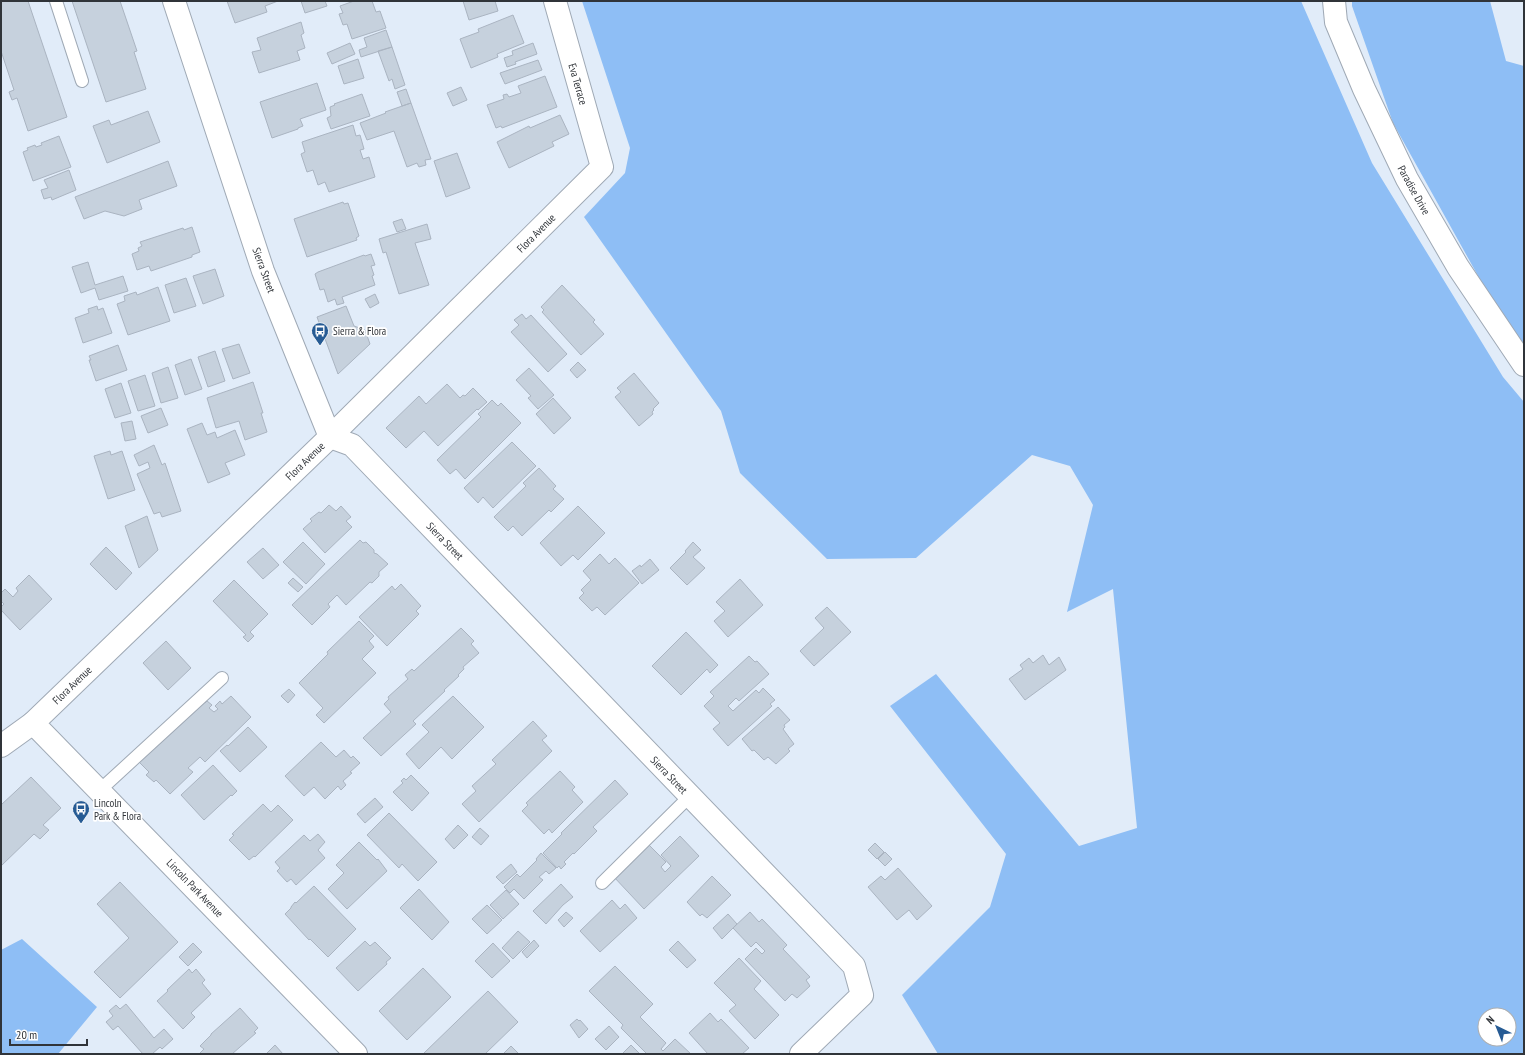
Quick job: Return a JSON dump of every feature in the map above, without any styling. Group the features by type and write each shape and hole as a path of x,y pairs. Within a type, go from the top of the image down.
{"street":[{"name":"Sierra Street","path":"174,1 263,271 330,436 352,445 854,966 862,995 801,1054"},
{"name":"Eva Terrace","path":"554,1 602,167"},
{"name":"Paradise Drive","path":"1334,1 1336,22 1344,42 1364,89 1407,179 1458,266 1524,365"},
{"name":"Flora Avenue","path":"1,746 33,723 330,436 602,167"},
{"name":"Lincoln Park Avenue","path":"33,723 356,1054"}],"lane":[{"path":"56,1 82,81"},
{"path":"100,790 222,678"},
{"path":"602,883 690,796"}],"shaded area":[{"path":"582,1 1301,1 1372,163 1503,377 1524,402 1524,1054 938,1054 902,995 990,907 1006,854 890,706 936,674 1079,846 1137,828 1113,589 1067,612 1093,505 1070,466 1032,455 916,558 827,559 740,473 721,411 584,217 625,173 630,148"},
{"path":"1352,1 1490,1 1506,61 1524,66 1524,347 1497,310 1393,123 1352,6"},
{"path":"22,939 97,1007 58,1054 1,1054 1,950"}],"building":[{"path":"1,1 28,1 67,117 28,131 17,98 12,100 9,92 14,90 1,51"},
{"path":"72,1 120,1 137,51 134,52 146,89 106,102"},
{"path":"227,1 278,1 265,6 267,12 235,23"},
{"path":"301,1 325,1 327,6 305,13"},
{"path":"354,1 372,1 376,12 380,11 386,28 352,39 347,24 343,25 339,14 343,13 340,6"},
{"path":"463,1 495,1 498,11 469,20"},
{"path":"513,15 524,43 497,54 498,57 471,68 460,39 479,32 478,29"},
{"path":"301,22 304,33 301,35 305,48 297,51 300,60 259,73 252,52 261,50 257,38"},
{"path":"386,30 392,47 361,57 359,50 367,47 364,38"},
{"path":"350,43 355,54 332,64 327,53"},
{"path":"533,43 537,54 515,62 516,64 507,67 504,58 513,55 512,51"},
{"path":"392,47 405,85 395,89 392,79 389,81 378,51"},
{"path":"358,59 364,78 344,84 338,66"},
{"path":"538,60 542,70 505,84 500,73"},
{"path":"545,76 557,107 502,128 501,126 496,128 487,105 504,99 503,95 507,94 509,97 521,93 518,86"},
{"path":"317,83 326,110 300,119 303,126 298,129 272,138 260,102"},
{"path":"461,87 467,100 453,106 447,93"},
{"path":"406,89 411,103 402,106 397,92"},
{"path":"362,94 370,116 331,129 327,118 331,116 330,107 335,105 334,104"},
{"path":"411,103 431,159 425,160 426,165 419,167 417,163 407,167 394,131 367,140 360,123"},
{"path":"148,111 160,142 107,163 93,126 109,120 111,125"},
{"path":"560,115 569,134 552,142 554,146 509,168 497,142 529,126 530,128"},
{"path":"353,125 356,136 360,135 364,149 360,150 363,159 369,157 375,177 329,192 325,182 318,185 313,170 307,172 301,154 305,152 302,142"},
{"path":"59,136 71,167 33,181 23,152 28,150 27,148 35,145 36,147 42,145 41,143"},
{"path":"457,153 470,188 446,197 434,161"},
{"path":"168,161 177,186 139,200 142,209 124,216 105,211 84,219 75,197"},
{"path":"69,170 76,190 52,200 51,197 44,199 41,190 48,188 44,180"},
{"path":"343,202 344,204 348,203 359,236 356,238 357,240 307,257 294,219"},
{"path":"402,219 406,229 397,232 393,222"},
{"path":"427,224 431,239 415,243 429,285 399,294 386,252 383,253 379,239"},
{"path":"192,227 200,252 192,255 192,257 151,271 149,266 137,270 132,254 139,251 138,248 142,246 140,242 183,228 184,230"},
{"path":"371,254 375,265 371,266 375,285 342,297 344,303 337,305 335,299 328,302 324,289 320,290 315,274 364,255"},
{"path":"88,262 95,285 123,276 128,291 99,300 95,288 81,293 72,267"},
{"path":"215,269 224,296 203,304 193,276"},
{"path":"186,278 196,306 174,313 165,285"},
{"path":"562,285 595,320 593,322 604,334 581,355 542,312 544,310 541,307"},
{"path":"158,287 170,321 128,335 117,304 125,301 124,296 136,292 137,295"},
{"path":"375,294 379,303 370,308 365,299"},
{"path":"97,306 98,310 103,308 112,333 83,343 75,318 89,313 88,309"},
{"path":"346,306 354,326 365,330 370,344 338,374 317,317"},
{"path":"522,314 526,319 531,315 567,354 548,372 511,332 519,325 514,320"},
{"path":"239,344 250,373 233,379 222,349"},
{"path":"118,345 127,370 96,381 89,356"},
{"path":"215,351 225,381 208,387 198,357"},
{"path":"191,359 202,389 185,395 175,365"},
{"path":"578,362 586,370 577,378 570,370"},
{"path":"168,367 178,398 161,403 152,373"},
{"path":"529,368 554,395 538,409 528,398 531,396 516,380"},
{"path":"634,373 659,403 653,409 653,414 639,426 615,397 621,392 617,388"},
{"path":"145,375 155,406 138,411 128,381"},
{"path":"253,382 263,413 261,413 267,432 245,440 239,421 216,428 207,398"},
{"path":"121,383 131,413 115,418 105,389"},
{"path":"447,384 460,398 463,395 465,396 473,388 487,402 478,410 477,409 438,446 424,431 406,448 386,428 419,396 426,404"},
{"path":"553,398 571,418 554,434 536,414"},
{"path":"492,400 498,406 501,403 521,423 465,479 456,469 450,474 437,460 481,417 478,414"},
{"path":"161,408 168,425 148,433 141,416"},
{"path":"132,421 136,439 125,441 121,423"},
{"path":"202,423 207,435 215,432 217,438 235,430 245,455 225,463 230,474 208,483 187,429"},
{"path":"512,442 536,466 493,508 483,497 478,503 464,488"},
{"path":"154,445 162,465 165,463 181,511 162,517 160,512 154,514 137,474 150,468 148,462 139,466 134,455"},
{"path":"110,451 111,455 122,451 135,490 108,499 94,456"},
{"path":"539,468 556,486 553,489 564,499 551,512 549,510 522,536 513,526 508,531 494,517 526,486 523,483"},
{"path":"329,505 336,511 341,506 351,517 346,521 352,527 325,553 303,529 312,521 310,519 319,512 321,513"},
{"path":"578,506 605,533 578,560 573,555 561,566 540,543"},
{"path":"147,516 158,550 139,568 125,526"},
{"path":"360,540 363,543 366,542 374,550 374,553 388,564 379,572 379,576 372,583 370,582 346,605 337,595 328,604 330,607 312,625 292,605"},
{"path":"303,542 325,564 306,584 283,562"},
{"path":"693,542 701,550 693,557 705,568 687,585 670,568 686,552 685,551"},
{"path":"106,547 132,573 116,590 90,564"},
{"path":"263,548 279,565 263,579 247,562"},
{"path":"600,554 609,564 615,558 639,583 605,615 597,607 592,611 579,598 584,593 581,590 591,580 583,571"},
{"path":"650,559 659,570 642,584 632,571 640,565 641,567"},
{"path":"29,575 52,599 20,630 1,610 1,607 4,604 1,601 1,593 5,589 13,597 18,591 16,588"},
{"path":"293,578 303,587 298,592 288,583"},
{"path":"740,579 763,605 728,637 714,621 725,611 716,602"},
{"path":"234,580 268,614 250,632 254,636 248,642 243,637 246,635 213,601"},
{"path":"401,584 421,606 416,611 419,614 387,646 359,617 392,586 395,590"},
{"path":"827,607 851,632 814,666 800,651 824,628 815,618"},
{"path":"359,621 374,636 369,641 374,647 362,659 376,673 324,723 316,715 323,708 299,683 328,654 327,652"},
{"path":"461,628 474,641 471,644 479,653 463,667 464,669 458,675 459,676 444,690 445,691 413,721 416,724 381,756 363,738 391,712 384,704 389,699 388,697 408,679 405,675 412,669 414,671"},
{"path":"686,632 718,665 710,673 707,669 681,695 652,666"},
{"path":"166,641 191,668 168,690 143,663"},
{"path":"1043,655 1049,665 1059,657 1066,670 1025,700 1009,679 1023,669 1020,665 1029,658 1033,663"},
{"path":"749,656 755,662 757,661 769,674 739,701 736,698 728,706 733,711 756,690 759,693 763,688 775,700 770,704 772,706 728,746 713,729 720,723 704,706 714,696 710,692"},
{"path":"289,689 295,695 288,703 281,696"},
{"path":"231,696 251,717 205,762 200,757 188,768 193,772 170,794 156,780 154,782 146,775 149,772 139,762 204,702 205,703 207,701 212,705 209,708 214,712 218,709 215,706 220,701 222,704"},
{"path":"453,696 484,727 452,759 441,747 419,769 406,754 429,732 422,725"},
{"path":"778,707 790,720 784,725 785,727 783,729 794,744 788,749 790,751 776,764 768,757 764,760 754,750 752,751 742,739"},
{"path":"533,721 547,736 542,740 552,751 479,822 462,804 476,791 472,786 496,764 492,760"},
{"path":"248,727 267,747 240,772 220,751 227,745 228,746"},
{"path":"321,742 336,757 344,750 351,758 353,756 360,763 343,781 346,785 341,790 338,786 325,799 314,787 304,796 285,776"},
{"path":"213,765 237,791 204,820 181,795"},
{"path":"560,771 575,787 572,790 583,802 552,833 549,829 544,834 522,811 528,805 526,803"},
{"path":"411,775 429,793 412,811 393,792 403,783 401,781 404,778 406,780"},
{"path":"31,777 61,808 43,825 49,830 40,839 34,834 1,866 1,805"},
{"path":"615,780 628,794 593,827 597,831 564,862 566,864 561,869 559,866 557,868 543,853 562,834 561,833"},
{"path":"375,798 383,807 365,823 357,814"},
{"path":"263,804 271,812 278,805 293,820 255,857 254,856 249,860 229,840 234,835 232,834"},
{"path":"389,813 437,862 418,881 402,864 399,868 367,835"},
{"path":"458,825 468,835 454,849 445,839"},
{"path":"480,828 489,836 481,845 472,837"},
{"path":"318,834 325,842 318,850 325,858 296,885 291,879 287,882 277,871 280,868 275,862 304,835 310,841"},
{"path":"680,836 699,856 644,909 613,876 647,843 666,862 661,867 665,872 671,866 661,855"},
{"path":"359,842 377,860 378,859 387,871 347,909 328,889 344,873 336,865"},
{"path":"875,843 884,852 877,859 868,850"},
{"path":"885,852 892,859 885,866 878,859"},
{"path":"541,853 556,868 549,874 546,871 539,877 543,880 524,899 514,889 510,893 504,887 517,874 520,877 537,860 536,859"},
{"path":"511,864 517,872 503,884 496,877"},
{"path":"898,868 932,906 917,920 909,910 897,920 868,887 881,876 885,880"},
{"path":"712,876 731,895 707,918 702,914 700,916 687,902"},
{"path":"120,882 178,942 120,998 94,972 129,938 97,904"},
{"path":"561,884 573,897 563,905 546,924 533,911"},
{"path":"314,886 356,929 328,957 310,939 309,940 285,914 295,902 296,903"},
{"path":"419,889 449,922 432,940 400,908"},
{"path":"506,890 519,904 503,919 490,905"},
{"path":"612,900 620,909 625,904 637,918 600,952 580,931"},
{"path":"487,905 502,920 487,934 472,919"},
{"path":"566,912 573,918 564,927 558,920"},
{"path":"750,912 759,922 762,919 787,945 783,949 810,977 806,980 810,986 797,998 792,994 785,1001 745,959 756,948 762,954 765,951 756,942 751,947 733,928"},
{"path":"728,914 737,924 722,939 713,928"},
{"path":"518,931 530,942 513,959 502,948"},
{"path":"534,940 539,946 527,958 522,952"},
{"path":"365,941 370,946 375,942 391,958 386,962 387,964 358,991 336,968"},
{"path":"678,941 696,960 687,968 669,950"},
{"path":"193,943 202,952 188,966 179,957"},
{"path":"493,943 510,961 492,978 475,961"},
{"path":"739,958 761,981 754,989 779,1015 755,1039 729,1011 736,1005 714,983"},
{"path":"615,966 653,1004 640,1017 666,1043 661,1049 663,1051 675,1039 691,1054 647,1054 621,1028 623,1025 589,991"},
{"path":"423,968 451,997 407,1040 379,1011"},
{"path":"189,969 192,973 196,969 205,980 202,983 211,994 191,1013 195,1017 183,1029 157,1001"},
{"path":"488,991 518,1022 485,1054 423,1054"},
{"path":"126,1004 154,1038 164,1029 173,1039 162,1049 160,1047 152,1054 143,1054 118,1026 113,1030 106,1022 113,1016 109,1011 116,1005 120,1009"},
{"path":"240,1008 258,1028 254,1032 256,1033 232,1054 199,1054 204,1049 200,1046"},
{"path":"710,1013 718,1022 721,1019 749,1048 742,1054 708,1054 689,1033"},
{"path":"577,1019 579,1021 580,1020 588,1029 579,1038 570,1025"},
{"path":"609,1026 619,1037 606,1050 595,1039"},
{"path":"275,1045 283,1054 266,1054"},
{"path":"631,1045 640,1054 622,1054"},
{"path":"511,1046 519,1054 503,1054"}],"place":[{"name":"Sierra & Flora","path":"320,346"},
{"name":"Lincoln Park & Flora","path":"81,824"}]}
